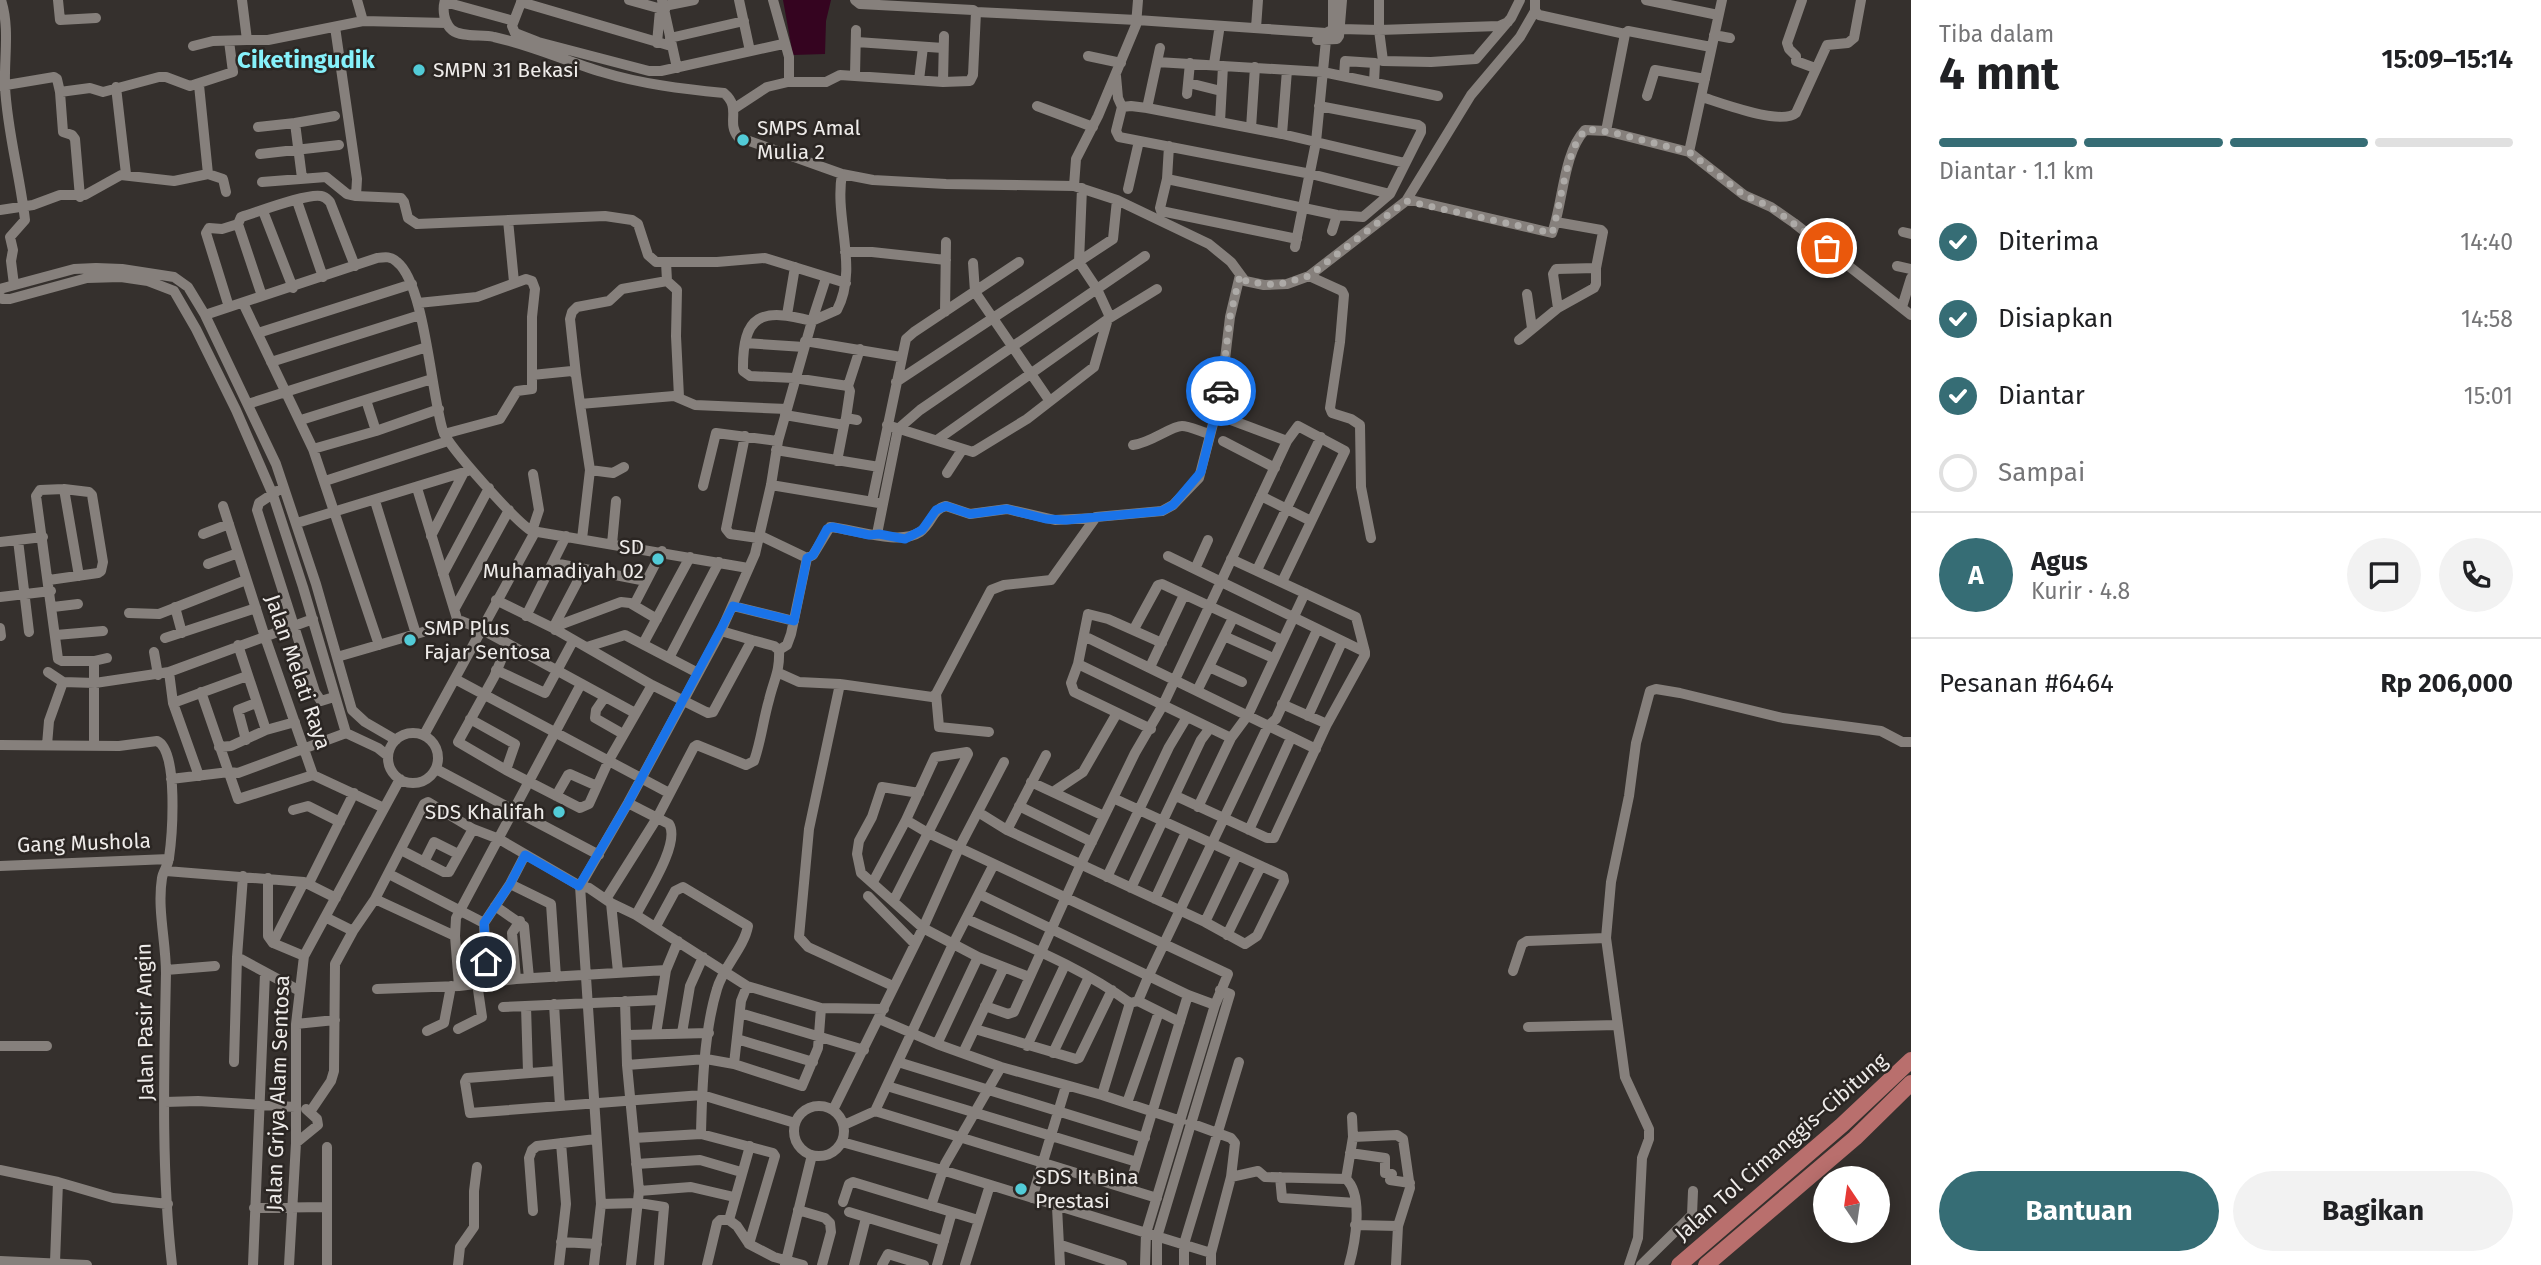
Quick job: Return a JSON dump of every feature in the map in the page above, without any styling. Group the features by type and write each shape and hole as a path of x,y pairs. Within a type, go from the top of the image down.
{"highway":[{"name":"Jalan Tol Cimanggis–Cibitung","path":"1679,1265 1842,1125 1911,1060"},
{"name":"Jalan Tol Cimanggis–Cibitung","path":"1706,1265 1855,1138 1911,1083"}],"street":[{"path":"1,0 6,22 3,86 26,222 10,237 14,285"},
{"path":"58,0 60,20 96,18"},
{"path":"242,0 247,40"},
{"path":"357,0 363,21"},
{"path":"629,0 659,6 694,0"},
{"path":"739,0 750,51"},
{"path":"773,0 783,44 789,57 788,82"},
{"path":"855,0 860,4 875,2 875,8 974,10 1066,16 1068,20 1331,32 1334,0"},
{"path":"893,427 972,452 1027,419 1093,369 1108,319 1107,307 1079,261 1076,159 1093,127 1137,22 1138,0"},
{"path":"1256,28 1258,0"},
{"path":"1137,22 1337,39 1341,29 1342,0"},
{"path":"1379,0 1383,61 1476,59 1508,22 1520,0"},
{"path":"1646,0 1718,15"},
{"path":"1689,152 1722,0"},
{"path":"1802,0 1787,43 1796,56 1796,61 1815,68"},
{"path":"1702,97 1750,111 1783,118 1791,117 1796,113 1827,45 1848,43 1854,38 1861,0"},
{"path":"514,21 486,5 445,1 443,9 447,23 458,33 495,37 605,74 724,93 735,108 734,130 737,136 842,174 873,180 922,183 1078,187 1117,200 1209,244 1231,262 1247,282 1272,285 1309,276 1406,201 1471,95 1520,37 1535,6"},
{"path":"744,20 657,43 521,1 512,27 513,32 538,42 646,71 662,71 783,44"},
{"path":"659,6 677,68"},
{"path":"657,43 659,6"},
{"path":"1535,6 1539,15 1625,34 1630,31 1712,41 1730,38"},
{"path":"735,108 769,86 788,82 826,82 836,75 965,82 972,79 974,10"},
{"path":"193,46 229,41 268,40 295,32 363,21 447,23"},
{"path":"1341,29 1499,26 1508,22"},
{"path":"335,27 355,159 358,187 356,196"},
{"path":"1219,31 1220,122"},
{"path":"1606,131 1625,34"},
{"path":"855,75 857,36 923,47 944,42 943,82"},
{"path":"1170,146 1167,179 1160,208 1163,212 1296,243 1316,142 1326,40"},
{"path":"60,92 90,88 101,92 159,77 189,86 199,85 233,72 229,41"},
{"path":"919,80 923,47"},
{"path":"1147,107 1160,48"},
{"path":"1088,56 1121,63"},
{"path":"1344,76 1345,61 1375,63 1374,82"},
{"path":"1157,62 1323,72 1438,96"},
{"path":"1190,63 1188,89 1221,91"},
{"path":"1251,128 1255,67"},
{"path":"1282,134 1287,70"},
{"path":"1647,96 1655,70 1705,79"},
{"path":"1115,75 1122,107 1116,134 1119,137 1311,174 1390,194"},
{"path":"3,86 54,77 57,79 63,132 75,139 80,197"},
{"path":"199,85 208,174"},
{"path":"116,87 126,174"},
{"path":"1037,106 1093,127"},
{"path":"1167,179 1337,215 1363,216 1390,194 1421,132 1418,125 1319,106"},
{"path":"1122,107 1147,107 1282,134 1405,163"},
{"path":"258,127 335,116"},
{"path":"295,123 302,178"},
{"path":"1406,201 1552,233 1561,189 1577,141 1585,130 1606,131 1689,152 1744,195 1771,207 1794,223 1906,311 1911,278"},
{"path":"1128,189 1139,141"},
{"path":"260,155 339,145"},
{"path":"0,210 24,207 60,195 80,197 126,174 174,181 208,174 223,179 226,192"},
{"path":"262,182 343,174"},
{"path":"842,174 846,283 837,310 812,321 787,314 766,314 760,317 745,343 743,367 745,374 848,386"},
{"path":"326,177 346,194 401,198 408,218 414,224 606,216 632,220 641,228 650,258 656,262 765,258 846,283"},
{"path":"262,296 238,225 242,217 317,196 328,200 355,266"},
{"path":"896,382 1115,238 1117,200"},
{"path":"297,201 323,277"},
{"path":"263,211 293,288"},
{"path":"1332,231 1337,215"},
{"path":"508,220 514,282"},
{"path":"1519,340 1558,308 1594,288 1603,232 1556,222"},
{"path":"229,307 206,233 209,228 222,229 238,225"},
{"path":"945,312 946,242"},
{"path":"845,252 872,252 946,260"},
{"path":"872,501 879,467 893,427 1145,256"},
{"path":"196,329 206,319 229,307 377,258 391,258 401,265 412,284 418,303 446,437 467,472 489,488 519,523 533,531 662,551 748,568"},
{"path":"666,262 667,281 677,290 679,397"},
{"path":"877,534 884,503 896,382 909,336 1019,262"},
{"path":"973,263 975,292 1049,400"},
{"path":"1897,266 1911,269"},
{"path":"787,314 795,267"},
{"path":"1558,308 1553,274 1556,269 1596,268"},
{"path":"0,289 74,269 122,269 148,277 174,291 196,329 273,495 346,733"},
{"path":"807,558 813,555 830,527 908,538 922,530 936,510 946,506 970,514 1007,509 1055,520 1158,512 1173,505 1201,472 1221,393 1230,317 1240,275"},
{"path":"1309,276 1342,291 1345,296 1330,408 1332,413 1355,420 1360,425 1362,487 1371,538"},
{"path":"0,296 2,299 10,299 87,278 177,278 188,287 260,427 283,483 352,710 365,722 396,740"},
{"path":"594,1265 601,1204 579,886 628,803 721,631 755,554 777,445 794,378 825,278"},
{"path":"325,481 500,419 517,391 532,390 532,317 535,287 528,279 472,298 418,303"},
{"path":"582,539 586,474 574,337 570,319 572,312 577,307 610,302 622,289 667,281"},
{"path":"258,333 412,284"},
{"path":"937,440 1108,319 1157,289"},
{"path":"1527,293 1532,328"},
{"path":"472,298 473,311"},
{"path":"186,310 197,302"},
{"path":"243,303 313,449 379,645"},
{"path":"271,362 419,315"},
{"path":"745,343 805,344 860,349 901,357"},
{"path":"248,404 427,347"},
{"path":"837,461 849,421 848,386 860,349"},
{"path":"532,375 567,370 576,376"},
{"path":"301,420 432,379"},
{"path":"580,404 679,397 686,403 695,405 786,412 849,421"},
{"path":"366,400 376,431"},
{"path":"313,449 439,409"},
{"path":"1215,414 1287,441"},
{"path":"1133,446 1152,441 1169,430 1183,426 1210,434"},
{"path":"985,1006 1008,1014 1014,1012 1104,816 1163,705 1296,426 1345,451 1282,582"},
{"path":"703,486 716,433 745,436 837,461 879,467"},
{"path":"745,436 726,529 730,534 759,536 807,558"},
{"path":"1257,570 1321,437"},
{"path":"1223,440 1275,467"},
{"path":"947,473 962,450"},
{"path":"586,474 613,473 624,467"},
{"path":"297,523 467,472"},
{"path":"431,536 467,472"},
{"path":"424,735 533,531 539,510 533,474"},
{"path":"283,483 273,495 259,503 257,510 296,625 317,698 321,701 334,697"},
{"path":"771,485 884,503"},
{"path":"417,488 458,622"},
{"path":"443,573 489,488"},
{"path":"64,489 79,576"},
{"path":"0,597 24,594 50,585 101,570 103,562 92,495 89,492 64,489 37,492 43,537 50,585 53,607 56,635 60,660 94,661 107,658"},
{"path":"1261,496 1311,521"},
{"path":"375,501 416,634"},
{"path":"612,544 616,501"},
{"name":"Jalan Melati Raya","path":"223,506 313,775 384,808"},
{"path":"455,608 509,510"},
{"path":"989,733 939,727 936,694 991,590 1004,585 1051,580 1095,518"},
{"path":"204,534 229,524"},
{"path":"526,616 566,536"},
{"path":"0,542 43,537"},
{"path":"18,540 29,632"},
{"path":"1195,569 1208,540"},
{"path":"634,605 662,551"},
{"path":"208,564 238,553"},
{"path":"1168,556 1365,652"},
{"path":"643,644 690,557"},
{"path":"779,650 789,642 807,558"},
{"path":"1176,796 1268,838 1277,836 1327,724 1365,658 1356,617 1231,559"},
{"path":"669,658 719,562"},
{"path":"554,563 646,581"},
{"path":"554,629 583,570"},
{"path":"129,613 152,615 171,611 175,607 246,580"},
{"path":"1134,629 1158,585 1163,584 1282,640"},
{"path":"1198,807 1231,738 1248,715 1305,593"},
{"path":"1150,667 1184,595"},
{"path":"496,600 705,713 713,712 752,640"},
{"path":"554,629 627,602 657,619"},
{"path":"53,607 78,604"},
{"path":"733,606 794,621"},
{"path":"175,607 182,633"},
{"path":"166,638 256,608"},
{"path":"1151,729 1072,691 1071,683 1078,664 1087,615 1091,613 1162,643"},
{"path":"1197,691 1233,618"},
{"path":"48,672 63,682 95,683 163,674 313,619"},
{"path":"337,657 458,622 481,629 635,713"},
{"path":"1102,1095 1134,1002 1268,726 1276,719 1317,630"},
{"path":"56,635 103,631"},
{"path":"721,631 774,646 779,650"},
{"path":"587,647 625,635 698,673"},
{"path":"1084,636 1316,749"},
{"path":"1224,636 1273,658"},
{"path":"496,670 542,693 547,691 573,641"},
{"path":"1308,716 1342,642"},
{"path":"508,644 458,740 459,743 529,783 583,808 589,804 609,760 652,685"},
{"path":"238,645 266,730"},
{"path":"618,972 608,901 657,818 695,746 746,765 752,764 762,740 769,697 779,673 779,650"},
{"path":"154,652 199,776"},
{"path":"0,745 94,746 94,661"},
{"path":"1078,664 1231,738"},
{"path":"1209,667 1242,682"},
{"path":"779,673 794,681 840,684 930,697 936,694"},
{"path":"173,703 247,676"},
{"path":"455,678 669,793"},
{"path":"47,745 49,721 63,682"},
{"path":"427,1031 444,1023 455,986 455,936 459,911 472,892 581,684"},
{"path":"840,684 808,829 799,937 808,947 893,986"},
{"path":"1629,1265 1638,1238 1642,1158 1649,1139 1649,1129 1628,1084 1606,938 1611,882 1629,796 1636,743 1650,691 1656,689 1680,692 1772,716 1881,731 1902,742 1911,742"},
{"path":"201,692 238,799 313,775"},
{"path":"605,697 596,710 595,718 623,734"},
{"path":"246,740 237,710 256,703"},
{"path":"1282,704 1327,724"},
{"path":"1053,792 1083,772 1117,713"},
{"path":"1107,877 1169,747 1187,717"},
{"path":"470,719 515,744 506,770"},
{"path":"219,747 232,746 266,730 295,722"},
{"path":"1131,888 1201,740 1210,728"},
{"path":"172,779 238,773 346,733 378,748 388,756 391,769 400,779 413,783 432,775 438,763 438,749 424,735 409,733 396,740 388,756"},
{"path":"1249,830 1291,738"},
{"name":"Jalan Pasir Angin","path":"94,746 160,742 172,779 173,811 169,859 162,877 166,970 165,1102 172,1265"},
{"path":"873,882 935,757 968,752 894,900"},
{"path":"1007,830 1046,755"},
{"path":"833,1110 882,1014 959,848 1004,762"},
{"path":"436,769 599,855"},
{"path":"556,796 570,774 597,786"},
{"name":"Jalan Griya Alam Sentosa","path":"289,1265 296,1143 296,1024 304,956 400,779"},
{"path":"1031,782 1104,816"},
{"path":"869,784 919,793"},
{"path":"882,787 872,817 859,841 857,855 861,873 923,928 978,957 1029,977"},
{"path":"273,943 354,793"},
{"path":"978,812 1007,830 1205,922 1245,944 1255,938 1284,881 1283,876 1113,798"},
{"path":"310,1112 331,1081 334,1071 335,967 426,803 473,829 499,839 579,886 589,888 656,926 747,986 821,1008 882,1014 911,1033 1001,1067 1102,1095 1231,1138 1235,1143 1231,1177 1211,1252 1211,1265"},
{"path":"628,803 671,826 670,850 636,915"},
{"path":"293,810 307,806 340,822"},
{"path":"1019,806 1092,842"},
{"path":"906,820 959,848 1228,974 1215,1005 1145,1265"},
{"path":"401,849 447,873 451,871 473,829"},
{"path":"1155,899 1186,832"},
{"path":"424,862 434,842 458,854"},
{"path":"458,1029 482,1017 484,923 510,884 525,855"},
{"path":"1205,922 1237,855"},
{"name":"Gang Mushola","path":"0,866 169,859"},
{"path":"844,1125 875,1111 953,944 994,864"},
{"path":"1227,935 1261,866"},
{"path":"166,871 306,883 337,898"},
{"path":"388,874 484,923"},
{"path":"234,1062 243,876"},
{"path":"268,878 267,933 273,943 304,956"},
{"path":"510,884 551,904 556,977"},
{"path":"656,926 675,891 680,887 747,925 747,930 715,993 702,1095 701,1134"},
{"path":"979,894 1188,995 1215,1005"},
{"path":"868,896 914,943"},
{"path":"375,899 455,936"},
{"path":"495,906 520,921 526,930 529,978"},
{"path":"325,917 353,931"},
{"path":"967,919 1180,1022"},
{"path":"516,979 512,933 520,921"},
{"path":"1513,971 1522,944 1527,941 1606,938"},
{"path":"656,1034 666,970 678,941"},
{"path":"237,957 298,990"},
{"path":"682,1033 690,986 703,957"},
{"path":"937,1044 978,957"},
{"path":"1027,1045 1065,965"},
{"path":"166,970 215,966"},
{"path":"963,1053 1004,967"},
{"path":"377,989 455,986 529,978 666,970"},
{"path":"253,1265 265,973"},
{"path":"1052,1053 1089,978"},
{"path":"734,1064 741,1001 747,986"},
{"path":"975,1029 1052,1053 1079,1058 1112,990"},
{"path":"1157,1265 1152,1235 1157,1198 1230,994 1220,990"},
{"path":"1129,1188 1188,995"},
{"path":"625,1000 627,1065 639,1191 631,1265"},
{"path":"503,1007 660,1000"},
{"path":"554,1004 559,1106"},
{"path":"526,1006 527,1072"},
{"path":"627,1065 706,1059 734,1064 801,1087 818,1048 821,1008"},
{"path":"1127,1103 1158,1012"},
{"path":"740,1013 864,1050"},
{"path":"296,1024 335,1020"},
{"path":"1528,1027 1618,1025"},
{"path":"627,1035 709,1032"},
{"path":"737,1039 813,1062"},
{"path":"0,1046 47,1046"},
{"path":"898,1062 1145,1138"},
{"path":"1184,1265 1184,1244 1239,1062"},
{"path":"931,1206 942,1170 1001,1067"},
{"path":"556,1071 466,1079 470,1113 702,1095 795,1123"},
{"path":"887,1086 1138,1162"},
{"path":"1032,1198 1066,1086"},
{"path":"165,1102 198,1101 261,1106 295,1103 310,1112 318,1121 318,1125 296,1143"},
{"path":"811,1107 833,1110 844,1125 842,1142 830,1154 812,1155 799,1145 794,1135 795,1123 799,1116 811,1107"},
{"path":"875,1111 1157,1198"},
{"path":"1346,1179 1353,1137 1352,1117"},
{"path":"634,1138 701,1134 773,1153 775,1156 749,1244"},
{"path":"1353,1137 1400,1136 1403,1141 1410,1183 1398,1226 1396,1265"},
{"path":"533,1211 530,1154 537,1146 596,1139"},
{"path":"842,1142 1211,1252"},
{"path":"558,1265 565,1204 561,1143"},
{"path":"729,1220 750,1146"},
{"path":"327,1147 327,1265"},
{"path":"1350,1153 1385,1158 1385,1173 1392,1174 1390,1180 1410,1183"},
{"path":"785,1263 812,1155"},
{"path":"636,1164 699,1160 741,1172"},
{"path":"458,1265 460,1247 474,1227 477,1167"},
{"path":"0,1170 58,1182 113,1198 168,1204"},
{"path":"1231,1177 1258,1171 1263,1177 1346,1179 1353,1186 1356,1203 1355,1244 1349,1265"},
{"path":"1280,1177 1282,1198 1356,1203"},
{"path":"47,1263 58,1182"},
{"path":"944,1241 866,1218 846,1207 849,1184 853,1182 978,1220"},
{"path":"965,1265 990,1185"},
{"path":"639,1191 691,1187 734,1197"},
{"path":"1642,1265 1692,1215 1693,1191"},
{"path":"601,1204 639,1203 660,1205 666,1210 659,1265"},
{"path":"254,1208 326,1207"},
{"path":"1057,1207 1060,1265"},
{"path":"798,1210 825,1218 830,1223 831,1232 822,1265"},
{"path":"937,1265 952,1212"},
{"path":"853,1265 866,1218"},
{"path":"707,1265 720,1220 729,1220 737,1226 749,1244 785,1263 803,1265"},
{"path":"1356,1225 1398,1226"},
{"path":"561,1241 597,1244"},
{"path":"1061,1245 1091,1259 1118,1264"},
{"path":"882,1265 888,1254 924,1265"},
{"path":"3,1262 87,1265"}],"shaded area":[{"path":"783,0 831,0 826,21 825,54 793,55"}],"way so far":[{"path":"1221,391 1230,317 1240,275 1247,282 1272,285 1309,276 1406,201 1552,233 1561,189 1577,141 1588,129 1689,152 1744,195 1771,207 1827,248"}],"place":[{"name":"SMPN 31 Bekasi","path":"419,70"},
{"name":"SMPS Amal Mulia 2","path":"743,140"},
{"name":"SD Muhamadiyah 02","path":"658,559"},
{"name":"SMP Plus Fajar Sentosa","path":"410,640"},
{"name":"SDS Khalifah","path":"559,812"},
{"name":"SDS It Bina Prestasi","path":"1021,1189"}],"district":[{"name":"Ciketingudik","path":"306,60"}],"route":[{"path":"486,962 484,923 510,884 525,855 579,886 628,803 733,606 794,621 807,558 813,555 827,529 832,527 905,539 922,530 936,510 946,506 970,514 1013,509 1046,519 1066,520 1162,511 1173,505 1199,478 1221,391"}]}
